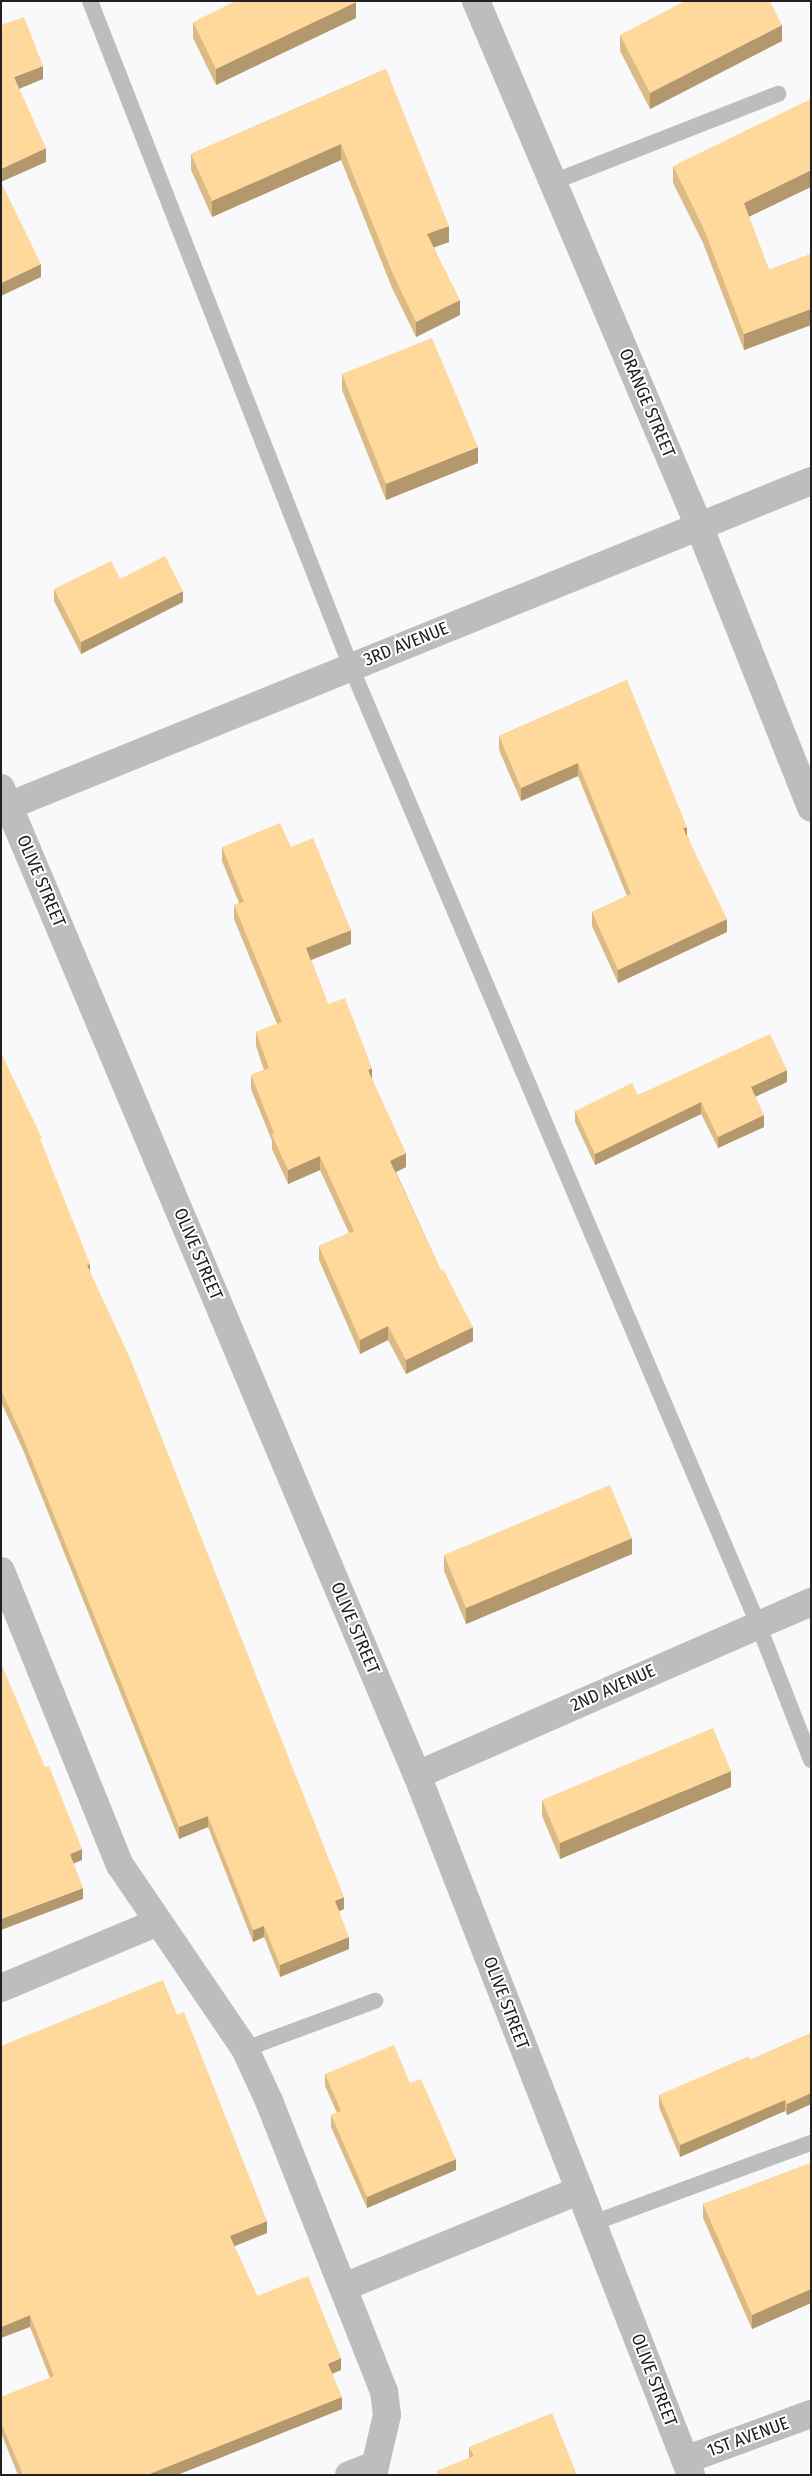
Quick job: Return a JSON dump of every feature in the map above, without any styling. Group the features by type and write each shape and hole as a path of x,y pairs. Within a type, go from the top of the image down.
{"street":[{"name":"ORANGE STREET","path":"476,1 699,526 811,808"},
{"name":"3RD AVENUE","path":"4,801 350,667 811,481"},
{"name":"OLIVE STREET","path":"4,801 417,1775 688,2468"},
{"path":"1,1571 120,1865 245,2049 269,2101 344,2286 384,2391 387,2415 374,2470 349,2475"},
{"name":"2ND AVENUE","path":"417,1775 811,1602"},
{"path":"1,1988 158,1922"},
{"path":"344,2286 580,2190"},
{"name":"1ST AVENUE","path":"688,2468 811,2414"}],"lane":[{"path":"90,1 350,667 758,1624 811,1760"},
{"path":"553,182 778,94"},
{"path":"245,2049 375,2001"},
{"path":"593,2223 811,2144"}],"building":[{"path":"236,1 356,2 216,69 193,22"},
{"path":"685,1 770,1 782,25 650,93 620,35"},
{"path":"24,17 43,66 14,77 46,148 1,169 1,25"},
{"path":"386,69 449,226 427,234 460,300 416,322 392,272 341,144 212,201 191,154"},
{"path":"811,99 811,170 744,203 769,270 811,254 811,309 744,334 703,227 673,166"},
{"path":"1,182 41,264 1,283"},
{"path":"432,338 478,447 386,484 342,374"},
{"path":"165,556 183,591 81,642 54,589 111,561 120,579"},
{"path":"627,680 687,827 683,828 727,919 618,970 592,912 631,894 578,763 521,788 499,736"},
{"path":"280,823 291,847 313,838 351,930 306,948 328,1004 345,998 372,1068 368,1070 406,1153 390,1161 441,1271 443,1269 473,1327 406,1360 388,1326 360,1340 319,1246 354,1231 320,1156 288,1170 272,1135 274,1133 251,1075 269,1068 256,1032 282,1022 234,905 244,902 222,847"},
{"path":"770,1034 787,1070 751,1087 764,1115 718,1137 701,1102 595,1154 575,1111 632,1083 638,1095"},
{"path":"1,1053 42,1138 40,1139 90,1264 87,1265 130,1358 344,1897 335,1901 349,1937 280,1965 264,1926 253,1930 208,1816 179,1827 23,1438 1,1390"},
{"path":"610,1485 632,1538 466,1608 444,1555"},
{"path":"1,1663 45,1767 49,1766 82,1849 70,1854 83,1888 1,1919"},
{"path":"713,1728 731,1771 560,1843 542,1800"},
{"path":"163,1980 177,2015 184,2012 267,2221 230,2236 257,2296 308,2276 341,2358 328,2364 342,2397 147,2475 23,2475 1,2422 1,2397 54,2376 30,2315 1,2327 1,2046"},
{"path":"811,2033 811,2093 787,2104 785,2100 680,2145 659,2095 749,2056 750,2060"},
{"path":"394,2045 410,2083 421,2079 456,2159 367,2197 331,2115 341,2111 325,2074"},
{"path":"811,2163 811,2289 752,2315 703,2204"},
{"path":"552,2413 577,2475 438,2475 437,2471 474,2456 469,2447"}]}
